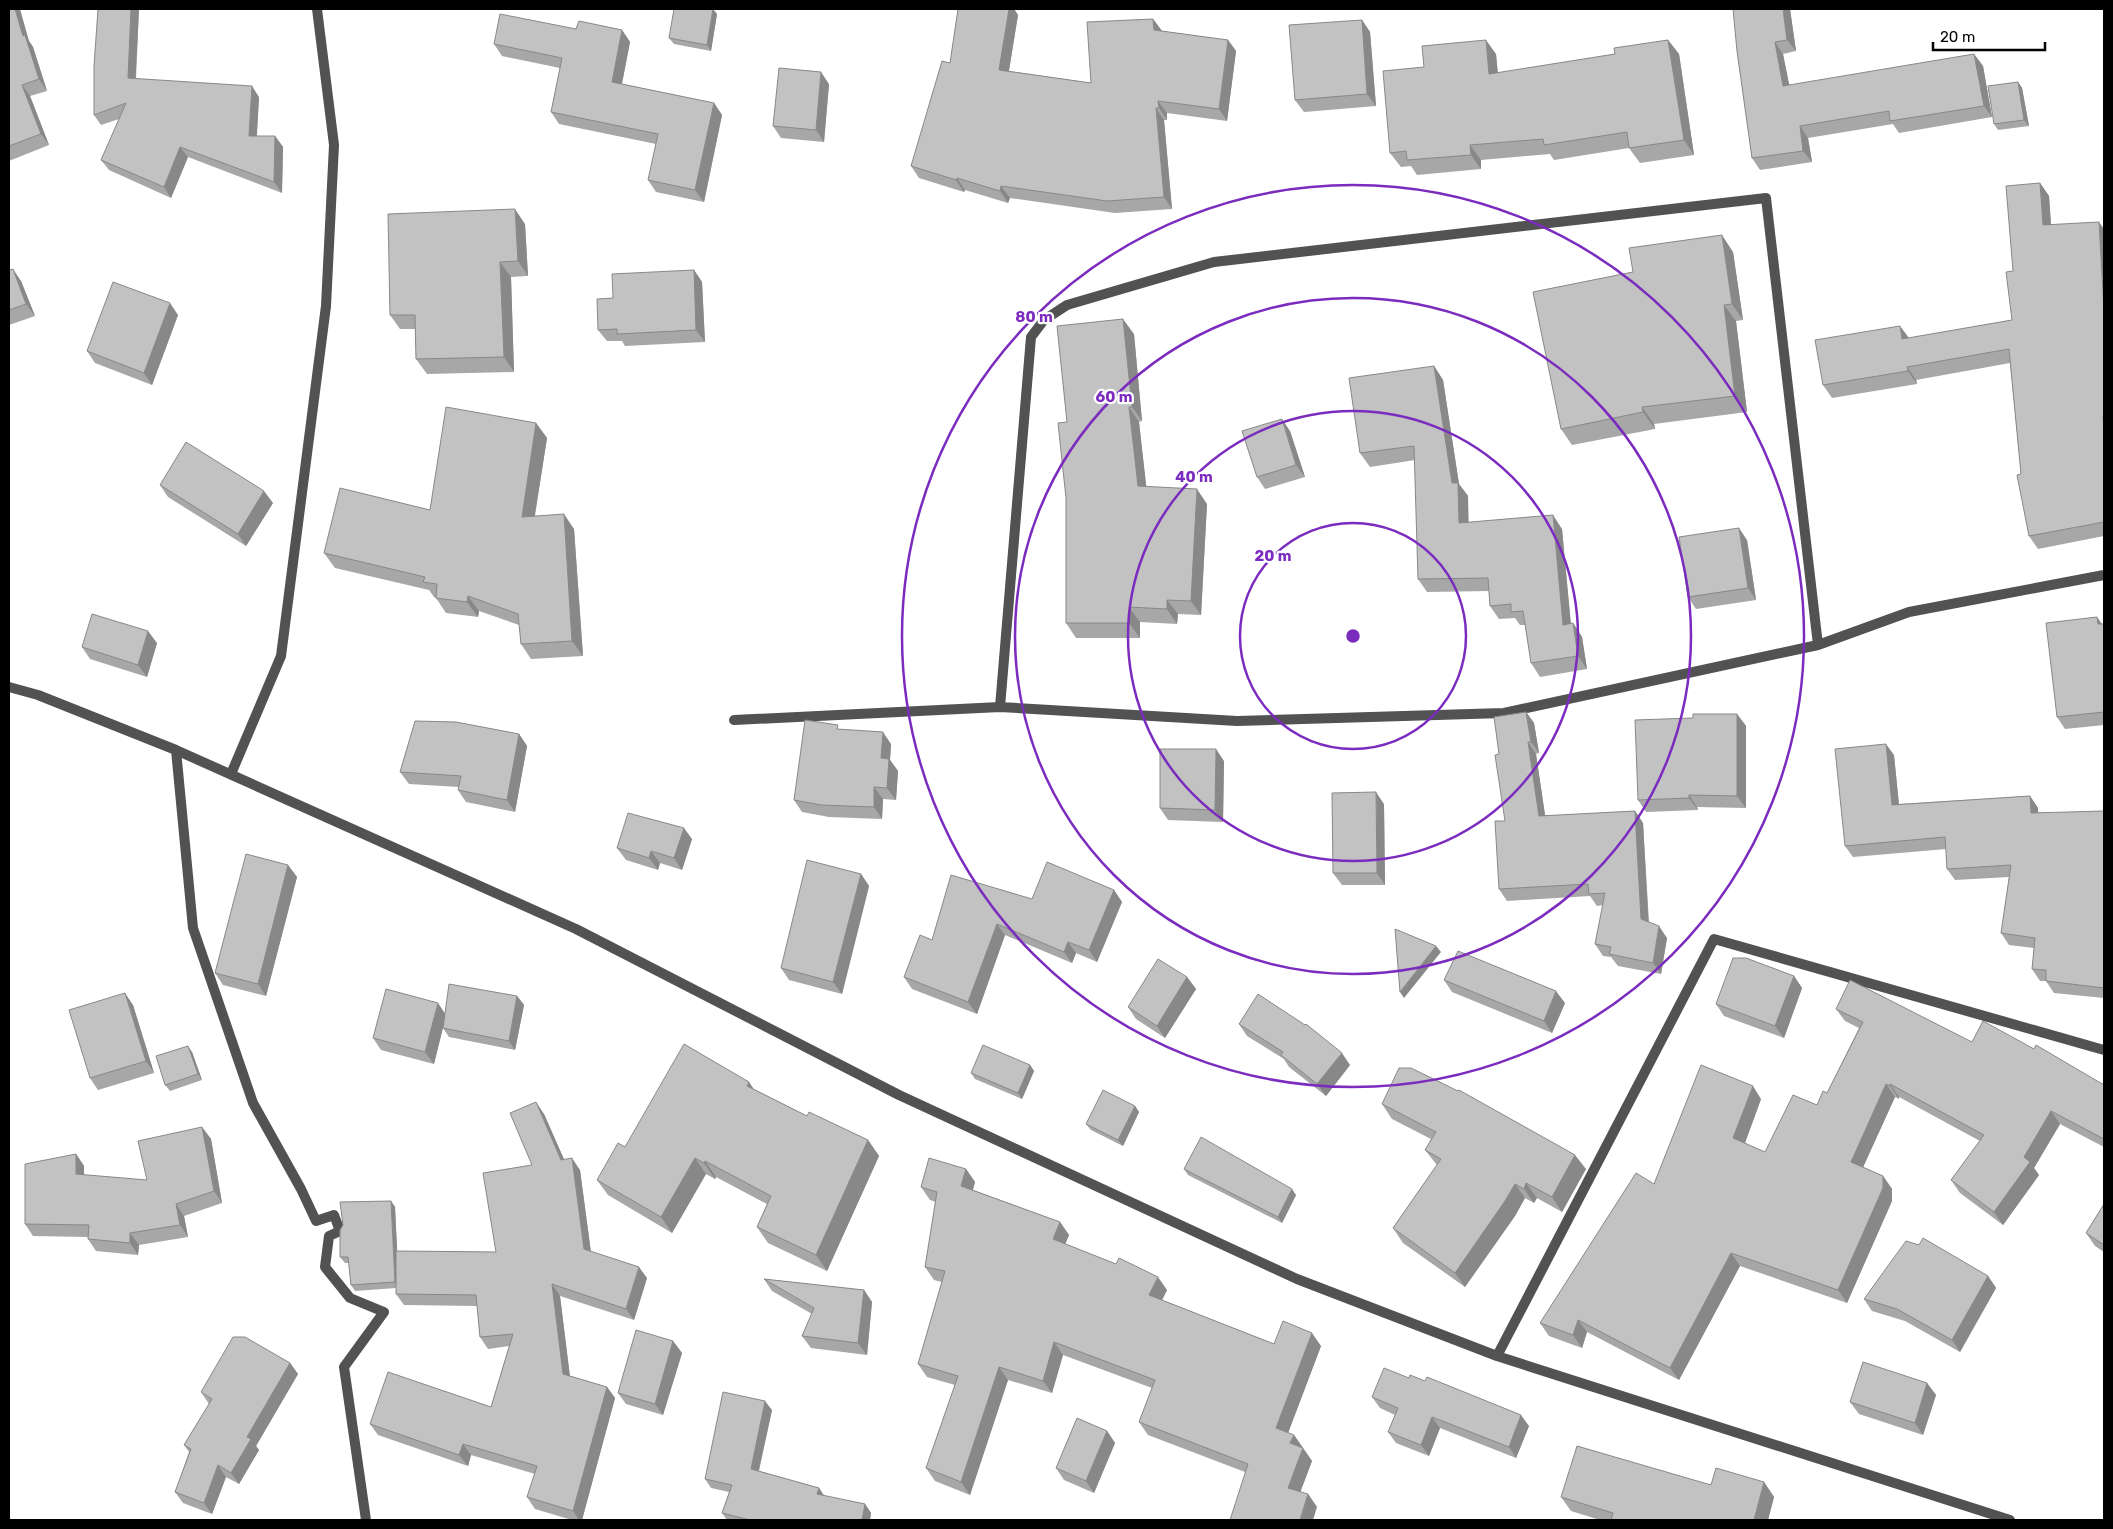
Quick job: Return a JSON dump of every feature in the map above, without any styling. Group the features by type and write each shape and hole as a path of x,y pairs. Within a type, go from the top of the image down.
{"street":[{"path":"231,774 281,656 326,306 334,145 317,9"},
{"path":"1000,707 1031,338 1044,320 1067,306 1214,262 1766,198 1818,645"},
{"path":"734,720 1000,707 1237,721 1504,714 1818,645 1909,612 2104,574"},
{"path":"9,687 38,695 176,750 576,929 899,1095 1297,1279 1497,1356 2010,1520"},
{"path":"176,750 193,928 253,1103 301,1189 316,1222 334,1215 340,1231 329,1236 325,1267 350,1298 384,1312 344,1367 366,1520"},
{"path":"1497,1356 1714,939 2104,1050"}],"building":[{"path":"9,9 15,9 39,79 22,85 41,134 9,146"},
{"path":"98,9 131,9 128,78 252,86 249,136 275,136 274,182 180,147 164,187 101,160 126,103 94,115 94,66"},
{"path":"674,9 713,9 707,45 669,38"},
{"path":"958,9 1009,9 999,70 1091,83 1087,22 1153,19 1154,30 1228,40 1219,109 1158,101 1159,108 1156,108 1164,197 1107,201 1001,186 1000,191 911,166 942,61 950,63"},
{"path":"1733,9 1783,9 1787,40 1775,42 1783,86 1974,54 1984,106 1890,121 1889,111 1800,126 1803,151 1752,158"},
{"path":"500,14 576,29 579,21 622,30 612,82 714,103 695,190 648,180 658,134 551,112 562,58 494,44"},
{"path":"1362,20 1367,94 1295,100 1289,25"},
{"path":"1486,40 1489,74 1615,54 1614,48 1668,40 1684,140 1629,148 1627,132 1544,145 1543,139 1470,145 1471,155 1407,160 1406,151 1390,153 1383,71 1424,67 1422,46"},
{"path":"779,68 821,72 816,130 773,126"},
{"path":"2018,82 2024,120 1994,124 1988,86"},
{"path":"2040,183 2043,225 2099,222 2104,309 2104,522 2029,536 2017,475 2021,474 2009,349 1907,367 1908,371 1823,385 1815,340 1900,326 1902,339 2012,320 2006,272 2013,271 2006,186"},
{"path":"515,209 518,261 500,262 504,357 416,359 415,315 390,315 388,214"},
{"path":"1722,235 1732,304 1724,305 1735,396 1642,407 1643,412 1561,429 1533,292 1633,272 1629,248"},
{"path":"13,269 26,304 9,310 9,270"},
{"path":"694,270 696,330 617,334 617,329 598,330 597,299 613,298 612,274"},
{"path":"113,282 170,303 144,373 87,351"},
{"path":"1123,319 1132,407 1129,407 1138,486 1197,489 1191,601 1167,600 1167,609 1129,607 1129,623 1066,623 1066,498 1058,423 1067,422 1057,326"},
{"path":"1434,366 1452,483 1458,483 1459,523 1553,515 1563,625 1573,623 1578,656 1531,663 1523,611 1511,612 1511,604 1490,606 1488,578 1418,579 1414,446 1360,453 1349,378"},
{"path":"446,407 536,423 522,517 564,514 572,641 521,644 518,614 468,596 467,602 436,598 437,584 423,582 425,577 324,553 340,488 430,510"},
{"path":"1282,419 1296,465 1257,477 1242,431"},
{"path":"186,442 264,491 238,534 160,485"},
{"path":"1739,528 1748,588 1688,597 1679,537"},
{"path":"92,614 148,631 138,665 82,647"},
{"path":"2097,617 2098,624 2104,624 2104,712 2057,717 2046,623"},
{"path":"1526,712 1531,742 1528,742 1539,816 1635,811 1641,919 1659,926 1653,963 1609,954 1611,947 1595,944 1605,893 1589,894 1588,884 1499,889 1495,821 1505,821 1495,755 1499,754 1494,717"},
{"path":"1693,714 1737,714 1737,796 1689,795 1689,798 1638,800 1635,720 1693,718"},
{"path":"805,720 838,725 837,729 883,732 881,758 889,759 887,788 874,787 874,807 821,805 794,800"},
{"path":"415,721 456,722 519,734 507,800 458,790 461,776 400,772"},
{"path":"1886,744 1892,805 2030,796 2031,813 2104,811 2104,988 2046,981 2046,970 2032,969 2035,938 2001,933 2011,865 1947,869 1945,837 1845,846 1835,749"},
{"path":"1160,749 1216,749 1215,810 1160,808"},
{"path":"1376,792 1377,873 1333,873 1332,793"},
{"path":"628,813 684,828 674,858 651,851 649,858 617,848"},
{"path":"246,854 288,865 258,984 215,973"},
{"path":"807,860 861,874 833,982 781,968"},
{"path":"1047,862 1114,890 1089,950 1068,942 1064,952 997,924 968,1002 904,977 920,935 932,940 951,875 1032,899"},
{"path":"1395,929 1436,946 1400,992"},
{"path":"1458,951 1556,991 1544,1021 1444,980"},
{"path":"1733,958 1746,958 1794,976 1775,1026 1716,1004"},
{"path":"1158,959 1187,977 1157,1026 1128,1007"},
{"path":"1850,980 1972,1042 1983,1021 2034,1049 2036,1045 2104,1085 2104,1139 2051,1111 2024,1157 2030,1162 1994,1212 1951,1180 1984,1135 1890,1084 1890,1086 1886,1084 1851,1162 1883,1176 1883,1188 1838,1290 1731,1253 1670,1368 1578,1320 1573,1335 1540,1323 1636,1173 1654,1184 1701,1065 1753,1086 1733,1138 1765,1152 1793,1095 1817,1105 1823,1091 1827,1093 1863,1022 1836,1009"},
{"path":"449,984 517,996 509,1041 443,1028"},
{"path":"386,989 438,1003 425,1052 373,1038"},
{"path":"125,993 146,1061 90,1078 69,1010"},
{"path":"1258,994 1306,1024 1342,1053 1317,1084 1281,1055 1283,1052 1239,1024"},
{"path":"684,1044 749,1082 747,1086 807,1116 809,1112 868,1140 816,1255 757,1227 771,1196 705,1161 704,1163 695,1158 661,1217 597,1180 618,1143 625,1147"},
{"path":"983,1045 1030,1065 1018,1093 971,1073"},
{"path":"188,1046 198,1074 165,1085 156,1056"},
{"path":"1399,1068 1411,1068 1459,1090 1575,1155 1552,1197 1526,1183 1524,1189 1515,1184 1455,1273 1393,1228 1441,1159 1425,1150 1436,1132 1382,1104"},
{"path":"1103,1090 1135,1106 1118,1140 1086,1124"},
{"path":"536,1102 561,1160 572,1158 584,1249 639,1267 626,1309 552,1284 563,1374 607,1387 573,1511 527,1497 537,1466 463,1444 459,1455 370,1424 388,1372 491,1407 513,1334 480,1337 476,1295 396,1294 396,1251 496,1252 483,1173 532,1165 510,1113"},
{"path":"202,1127 214,1191 176,1204 180,1225 130,1233 130,1243 88,1239 89,1225 25,1224 25,1164 76,1154 76,1174 147,1180 138,1141"},
{"path":"1201,1137 1292,1189 1278,1217 1184,1169"},
{"path":"929,1158 966,1169 961,1186 1060,1222 1053,1239 1116,1264 1119,1258 1158,1277 1149,1295 1274,1344 1283,1321 1312,1333 1276,1428 1294,1435 1290,1443 1303,1448 1288,1488 1308,1494 1300,1520 1230,1520 1248,1464 1139,1422 1155,1380 1054,1342 1043,1381 999,1367 961,1482 926,1468 958,1376 918,1364 945,1271 925,1267 937,1192 921,1187"},
{"path":"391,1201 395,1282 351,1285 348,1257 340,1257 340,1230 343,1225 340,1202"},
{"path":"2104,1204 2104,1245 2086,1233"},
{"path":"1923,1238 1988,1276 1952,1340 1897,1309 1864,1299 1906,1241 1919,1245"},
{"path":"764,1279 864,1290 858,1343 802,1336 814,1308"},
{"path":"636,1330 673,1341 655,1404 618,1393"},
{"path":"233,1337 245,1337 290,1363 247,1437 251,1439 231,1473 218,1465 204,1503 175,1492 191,1449 184,1445 212,1399 201,1392"},
{"path":"1863,1362 1927,1383 1915,1423 1850,1402"},
{"path":"1384,1368 1409,1378 1410,1375 1425,1381 1427,1377 1521,1415 1509,1447 1432,1417 1421,1445 1388,1432 1398,1408 1372,1397"},
{"path":"723,1392 765,1401 751,1469 819,1488 817,1494 865,1504 862,1520 750,1520 722,1513 732,1485 705,1479"},
{"path":"1077,1418 1107,1431 1086,1481 1056,1468"},
{"path":"1577,1446 1711,1485 1716,1468 1764,1482 1754,1520 1611,1520 1613,1513 1561,1497"}]}
